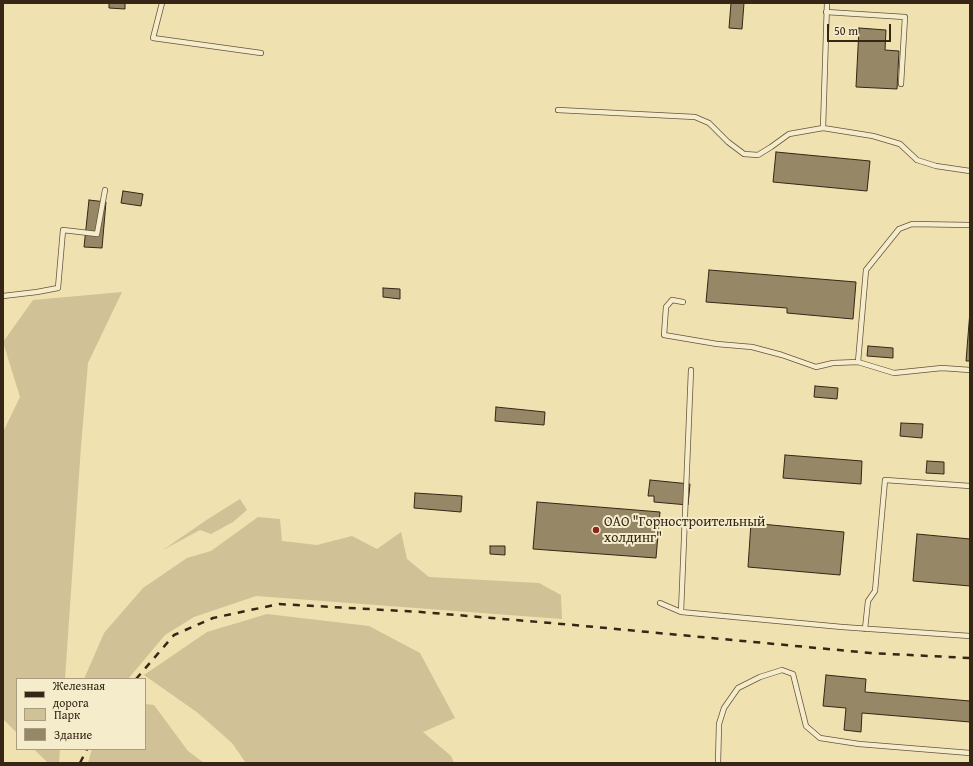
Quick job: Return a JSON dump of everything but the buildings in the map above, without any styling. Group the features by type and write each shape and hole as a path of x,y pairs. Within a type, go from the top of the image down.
{"lane":[{"path":"162,3 153,38 261,53"},
{"path":"823,128 827,3"},
{"path":"826,12 905,17 901,84"},
{"path":"558,110 695,117 709,123 728,142 744,154 758,154 789,134 823,128 873,136 900,144 917,160 936,166 970,171"},
{"path":"3,296 58,288 63,230 97,234 105,190"},
{"path":"858,362 866,270 885,246 900,228 912,224 970,226"},
{"path":"684,302 672,300 666,307 664,335 717,344 752,347 782,355 816,367 858,362 894,373 942,368 970,370"},
{"path":"681,612 691,370"},
{"path":"865,629 868,601 875,591 886,480 970,486"},
{"path":"660,603 681,612 865,629 970,636"},
{"path":"718,763 719,724 724,708 738,688 760,677 782,670 793,674 806,726 820,738 859,744 970,753"}],"green space":[{"path":"122,292 88,363 65,678 16,678 16,732 3,719 3,432 20,397 3,342 33,300"},
{"path":"240,499 247,510 233,522 211,534 200,530 163,550 208,519"},
{"path":"258,517 280,519 282,541 317,545 352,536 377,549 401,532 407,559 429,577 539,583 561,595 562,619 256,596 194,617 165,635 129,678 84,678 104,633 143,588 187,558 211,551"},
{"path":"267,614 369,626 420,653 455,718 423,732 451,756 454,763 246,763 232,743 198,713 144,675 207,632"},
{"path":"146,704 154,705 188,751 204,763 88,763 92,750 146,750"},
{"path":"35,750 60,750 59,763 48,763"}],"railway":[{"path":"137,678 174,635 213,618 279,604 421,612 870,653 970,658"},
{"path":"80,763 86,750"}],"place":[{"name":"ОАО \"Горностроительный холдинг\"","path":"596,530"}]}
